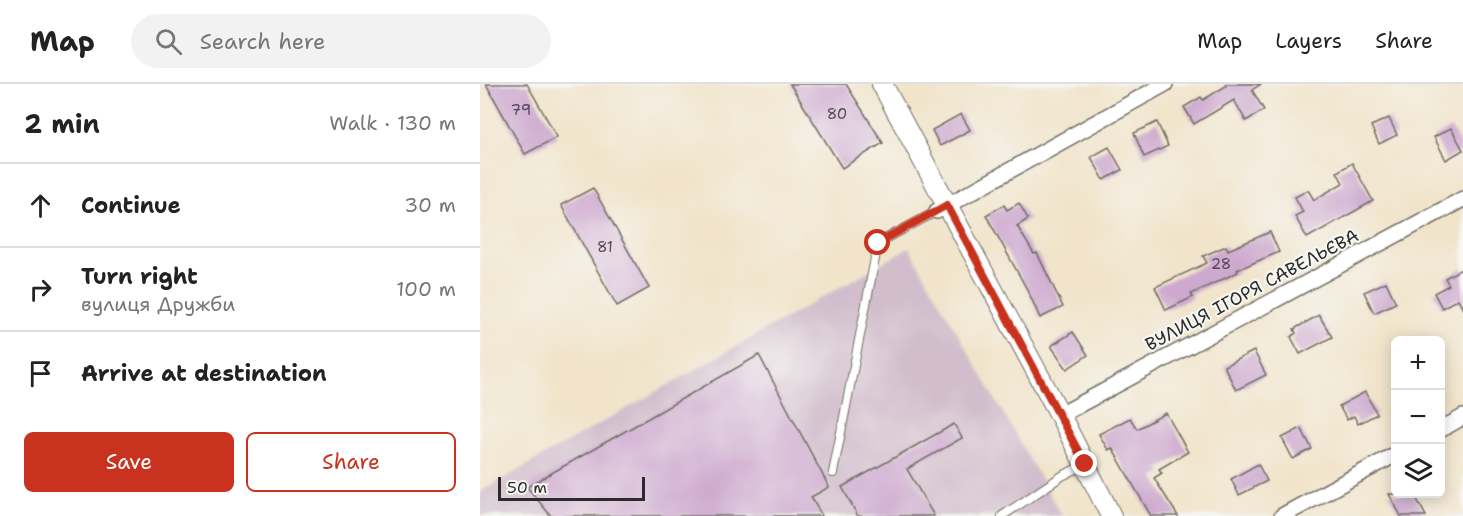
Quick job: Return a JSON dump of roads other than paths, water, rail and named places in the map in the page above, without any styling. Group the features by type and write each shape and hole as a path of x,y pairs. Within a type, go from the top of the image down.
{"street":[{"path":"882,84 942,208 1060,415 1112,516"},
{"path":"942,208 1165,84"},
{"name":"ВУЛИЦЯ ІГОРЯ САВЕЛЬЄВА","path":"1060,415 1463,199"},
{"path":"1445,427 1463,417"},
{"path":"1282,516 1391,456"}],"lane":[{"path":"833,473 878,243 942,208"},
{"path":"1002,516 1062,476 1085,464"}]}
